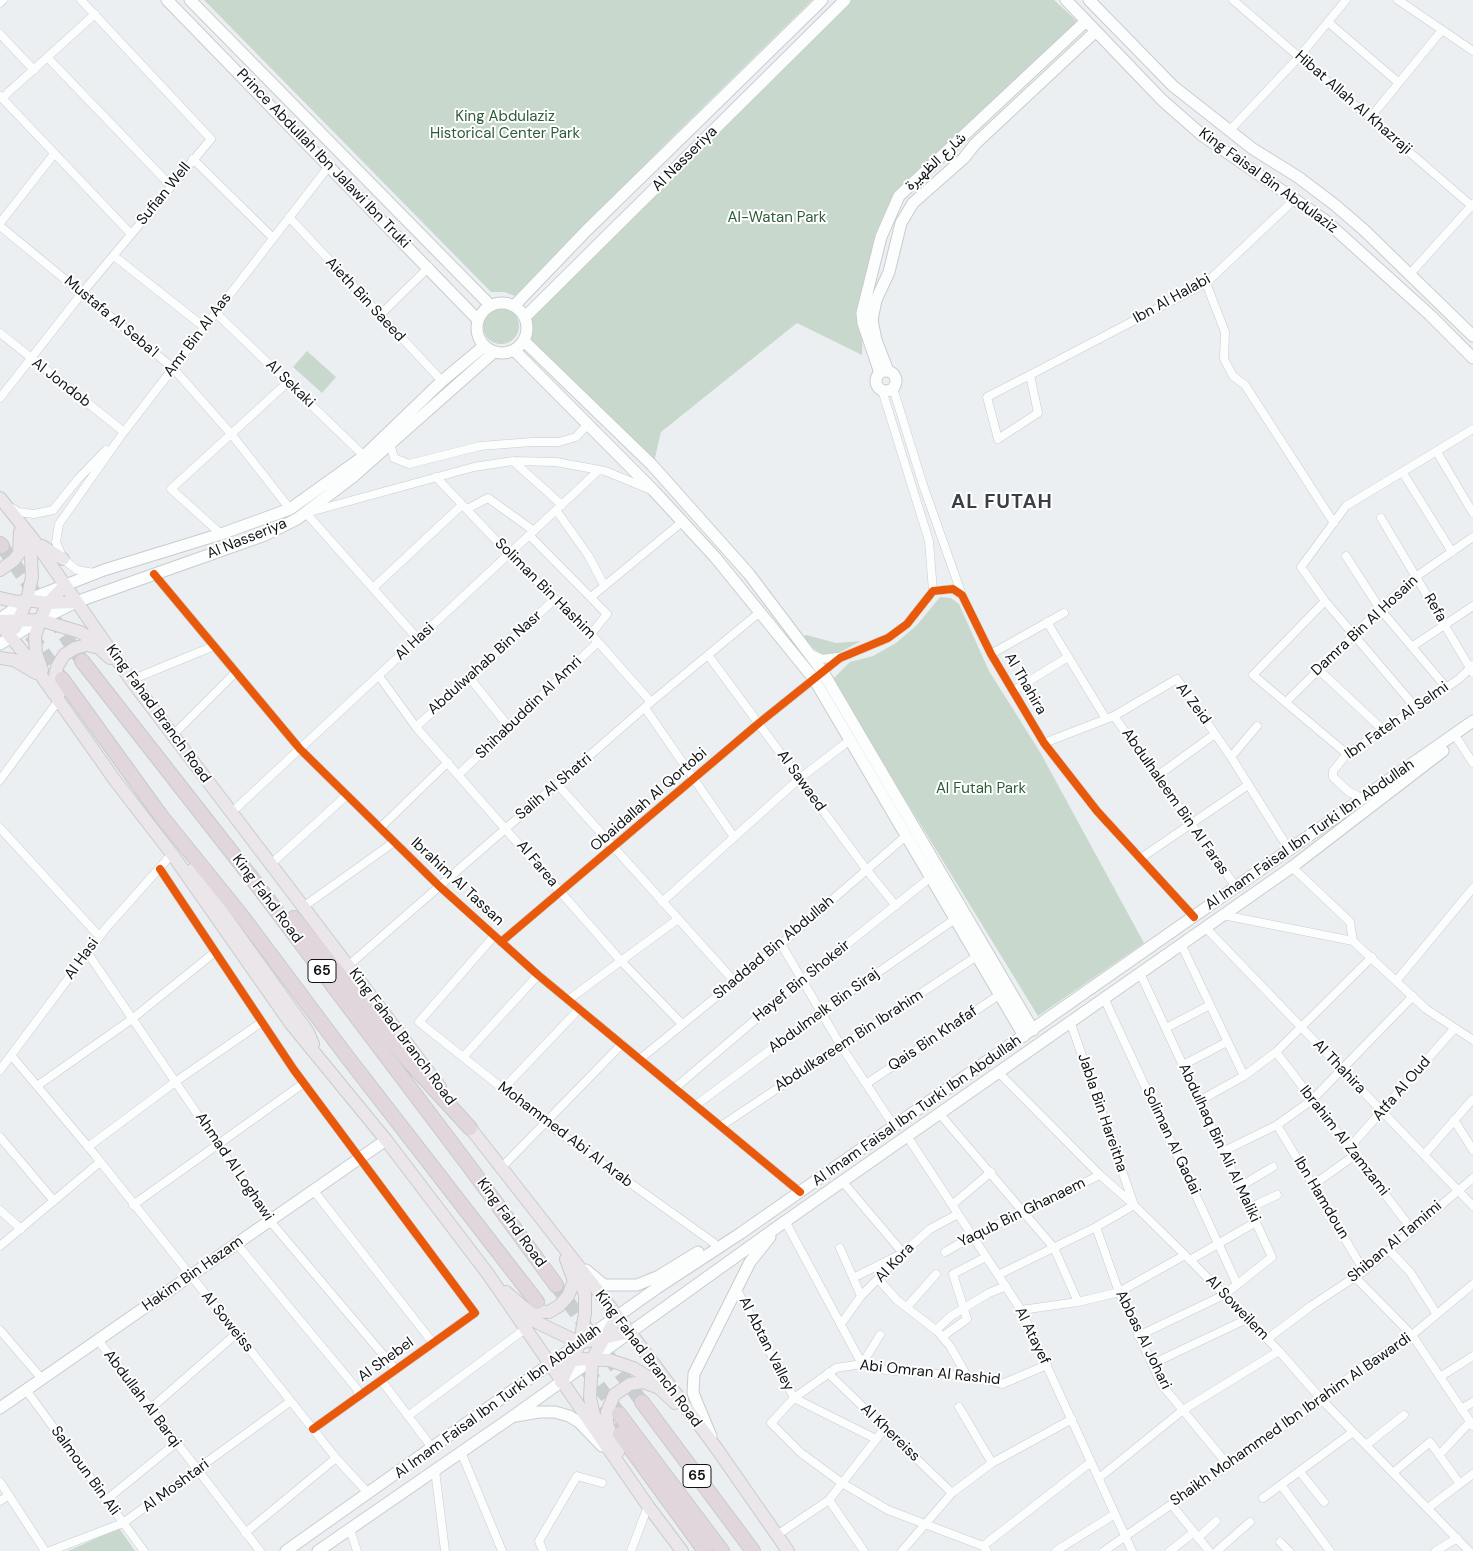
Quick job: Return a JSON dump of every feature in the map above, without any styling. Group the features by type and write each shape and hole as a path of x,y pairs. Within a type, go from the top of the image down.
{"highway":[{"name":"King Fahd Road","path":"82,661 251,877 469,1166 556,1285"},
{"name":"King Fahd Road","path":"62,679 161,816 241,915 350,1062 537,1302"},
{"path":"251,877 267,884 405,1057 470,1128"},
{"name":"65","path":"642,1402 754,1551"},
{"name":"65","path":"619,1414 722,1551"},
{"path":"620,1434 705,1551"}],"main road":[{"name":"Prince Abdullah Ibn Jalawi Ibn Truki","path":"168,0 429,267 478,320"},
{"name":"Prince Abdullah Ibn Jalawi Ibn Truki","path":"190,0 490,306"},
{"name":"Al Nasseriya","path":"514,306 586,231 822,0"},
{"name":"King Faisal Bin Abdulaziz","path":"1066,0 1162,100 1222,150 1326,221 1473,358"},
{"name":"King Faisal Bin Abdulaziz","path":"1089,0 1173,86 1229,131 1335,205 1410,274 1473,336"},
{"name":"Al Nasseriya","path":"525,317 841,3"},
{"name":"شارع الظهيرة","path":"1086,21 899,196 881,237 862,313 863,323 884,372 896,378 888,389 876,384 884,372 872,320 876,300 889,272 901,223 913,203 964,158 975,144 1096,31"},
{"path":"1222,150 1229,131"},
{"path":"500,303 514,306 525,317 527,332 524,341 514,350 508,352 489,349 477,334 478,320 490,306 500,303"},
{"path":"1430,316 1437,312 1440,304"},
{"path":"1448,335 1451,329 1462,326"},
{"path":"524,341 652,465 749,574 800,643 938,882"},
{"name":"Al Nasseriya","path":"27,600 104,570 221,534 290,509 364,456 442,381 489,349"},
{"name":"Al Nasseriya","path":"40,620 76,602 265,534 306,513 328,498 390,443 489,349"},
{"path":"514,350 654,491 818,675 850,740 907,835 952,902 1028,1033"},
{"path":"0,570 14,560 19,552 21,539 19,526 4,502"},
{"name":"King Fahad Branch Road","path":"4,502 33,539 125,672 230,813 349,965 500,1169 554,1234 630,1332 717,1449 788,1551"},
{"path":"5,641 27,600 32,577 31,557 22,526"},
{"path":"33,539 63,559"},
{"path":"44,678 36,653 35,637 48,602 65,585"},
{"path":"0,598 18,602 27,600 76,602"},
{"path":"0,621 27,600"},
{"path":"0,621 40,620 80,632 99,641 125,672"},
{"path":"5,641 40,620"},
{"path":"0,621 5,641 44,678 58,700 172,854 207,908 318,1060 386,1140 488,1274 561,1382 627,1473"},
{"path":"66,711 54,682 57,667 64,656 75,648 87,645 99,648 125,672"},
{"path":"0,658 14,660 44,678"},
{"name":"Al Imam Faisal Ibn Turki Ibn Abdullah","path":"286,1551 657,1288 741,1233 1290,851 1362,798 1473,721"},
{"name":"Al Imam Faisal Ibn Turki Ibn Abdullah","path":"318,1551 512,1417 782,1223 1292,866 1473,729"},
{"path":"161,816 184,859 308,1032 318,1060"},
{"path":"952,902 955,919 999,995 1028,1033"},
{"name":"Hakim Bin Hazam","path":"0,1408 386,1140"},
{"path":"717,1449 693,1393 694,1374 750,1262 782,1223"},
{"path":"554,1234 590,1276 604,1285 621,1286 637,1285 659,1276 714,1243 741,1233"},
{"path":"488,1274 528,1311 549,1312 559,1306 568,1296 574,1281 554,1234"},
{"path":"554,1234 577,1272 585,1295 580,1342 561,1382"},
{"path":"488,1274 526,1317 580,1342 630,1332"},
{"path":"617,1317 592,1359 590,1398 594,1415 648,1506 682,1551"},
{"path":"549,1364 592,1359 609,1360 633,1368 660,1385 696,1422"},
{"path":"627,1473 607,1424 607,1412 611,1400 622,1389 636,1383 650,1384 659,1388 696,1422"},
{"path":"512,1417 540,1412 555,1412 569,1416 580,1422 627,1473"}],"street":[{"path":"0,3 3,0"},
{"name":"Sufian Well","path":"0,398 82,293 211,139 82,0"},
{"name":"Hibat Allah Al Khazraji","path":"1233,0 1473,205"},
{"path":"1229,131 1299,57 1346,0"},
{"path":"1398,0 1473,51"},
{"path":"95,14 48,58 1,97 131,234"},
{"path":"1328,22 1399,83"},
{"path":"1370,118 1442,30"},
{"path":"0,34 34,70"},
{"path":"48,58 171,186"},
{"path":"0,224 54,154"},
{"path":"193,159 273,238"},
{"name":"Amr Bin Al Aas","path":"63,559 56,542 57,533 59,524 70,507 215,312 329,166"},
{"name":"Ibn Al Halabi","path":"1030,375 1038,412 998,439 987,397 1206,283 1295,199"},
{"path":"1410,274 1473,205"},
{"name":"Aieth Bin Saeed","path":"289,217 379,316 442,381"},
{"name":"Mustafa Al Seba'I","path":"0,224 173,368 232,435 290,509"},
{"path":"114,256 204,327"},
{"path":"379,316 429,267"},
{"path":"1206,283 1225,332 1224,359 1228,368 1233,376 1245,385 1334,523"},
{"name":"Al Sekaki","path":"215,312 364,456"},
{"name":"Al Jondob","path":"0,333 31,360 124,432"},
{"path":"221,534 171,489 288,382"},
{"name":"شارع الظهيرة","path":"888,389 929,541 933,590"},
{"name":"شارع الظهيرة","path":"888,389 962,595"},
{"path":"390,443 394,458 409,464 480,446 560,442 576,437 588,424"},
{"path":"1416,708 1325,601 1301,568 1346,506 1473,429"},
{"path":"4,502 18,512 34,514 53,510 78,479 124,432"},
{"path":"1437,452 1473,513"},
{"path":"418,639 306,513 474,466 513,461 556,462 599,470 654,491"},
{"path":"513,461 559,507 604,585"},
{"name":"Al Hasi","path":"230,813 599,470"},
{"path":"1403,473 1452,552"},
{"name":"Soliman Bin Hashim","path":"436,477 509,554 598,642 648,705 734,837"},
{"path":"372,588 465,507 488,498 531,533 607,614 591,634"},
{"name":"Refa","path":"1381,518 1472,669"},
{"path":"591,598 604,585 682,522"},
{"name":"Damra Bin Al Hosain","path":"1286,702 1380,609 1417,576 1473,537"},
{"path":"1346,556 1380,609 1445,686"},
{"path":"63,559 69,565 86,573 104,570"},
{"name":"Ibrahim Al Tassan","path":"154,574 300,749 438,886 538,975 800,1192"},
{"path":"800,643 810,653 822,659 836,658 888,638 907,624 933,590 953,589 962,595"},
{"name":"Al Thahira","path":"962,595 991,654 1044,743 1097,811 1194,917"},
{"name":"Abdulwahab Bin Nasr","path":"416,727 555,599"},
{"path":"1325,601 1253,675 1347,754"},
{"path":"1413,646 1446,626 1473,606"},
{"name":"Salih Al Shatri","path":"349,965 648,705 760,612"},
{"path":"991,654 1064,613"},
{"path":"1047,622 1106,719"},
{"name":"Shihabuddin Al Amri","path":"460,774 598,642"},
{"path":"125,672 214,646"},
{"path":"818,675 850,653"},
{"name":"Al Sawaed","path":"708,655 866,869 896,906"},
{"path":"1013,692 1068,657"},
{"name":"Ibn Fateh Al Selmi","path":"1362,798 1349,792 1333,777 1333,771 1347,754 1472,669"},
{"path":"1319,670 1382,729"},
{"path":"173,735 236,672"},
{"name":"Obaidallah Al Qortobi","path":"501,942 818,675"},
{"name":"Al Farea","path":"379,676 416,727 460,774 621,961 682,1024"},
{"path":"470,678 508,727"},
{"name":"Al Zeid","path":"1044,743 1114,716 1177,679 1231,757 1290,851"},
{"path":"0,780 58,700"},
{"name":"Abdulhaleem Bin Al Faras","path":"1114,716 1236,888"},
{"path":"1231,757 1257,726"},
{"path":"1157,776 1215,734"},
{"path":"662,902 799,778 850,740"},
{"path":"1458,740 1473,763"},
{"path":"380,828 448,762"},
{"path":"557,784 734,981"},
{"path":"1140,858 1248,785"},
{"path":"271,864 346,795"},
{"path":"0,828 99,936"},
{"name":"Shaddad Bin Abdullah","path":"640,1058 781,944 907,835"},
{"path":"303,906 394,842"},
{"name":"Al Hasi","path":"0,1070 99,936 172,854"},
{"path":"1292,866 1350,922 1353,941"},
{"path":"160,869 304,1083 360,1158"},
{"name":"Hayef Bin Shokeir","path":"675,1088 802,980 896,906 938,882"},
{"path":"1397,980 1472,891"},
{"path":"1222,915 1353,941 1426,1009 1473,1040"},
{"path":"568,1000 678,919"},
{"name":"Abdulmelk Bin Siraj","path":"696,1105 821,1012 955,919"},
{"name":"Al Thahira","path":"1204,928 1473,1206"},
{"name":"Mohammed Abi Al Arab","path":"494,936 419,1022 546,1123 714,1243"},
{"path":"781,944 841,1046 894,1126"},
{"path":"1181,944 1244,1076"},
{"name":"Ahmad Al Loghawi","path":"87,952 270,1221 396,1370"},
{"path":"36,1086 132,1018 216,952"},
{"name":"Abdulkareem Bin Ibrahim","path":"721,1126 977,956"},
{"path":"1199,1101 1244,1076 1276,1052 1300,1026 1372,957"},
{"name":"Abdulhaq Bin Ali Al Maliki","path":"1138,1336 1224,1295 1272,1257 1140,973"},
{"path":"463,1057 538,975"},
{"name":"Qais Bin Khafaf","path":"866,1084 999,995"},
{"path":"1222,1152 1277,1126 1312,1100 1413,996"},
{"name":"Soliman Al Gadai","path":"1104,998 1237,1284"},
{"path":"1166,1028 1210,1005"},
{"path":"504,1089 579,1009"},
{"path":"88,1147 175,1082 262,1022"},
{"name":"Jabla Bin Hareitha","path":"1070,1022 1134,1204"},
{"name":"Atfa Al Oud","path":"1349,1148 1454,1029"},
{"path":"1183,1066 1228,1042"},
{"path":"500,1169 622,1044"},
{"name":"Ibrahim Al Zamzami","path":"1276,1052 1413,1230"},
{"name":"Al Soweiss","path":"11,1055 88,1147 336,1458 369,1494"},
{"name":"Al Soweilem","path":"998,1072 1100,1175 1134,1204 1188,1258 1279,1351 1322,1400 1470,1551"},
{"path":"133,1205 304,1083"},
{"path":"1424,1155 1473,1099"},
{"path":"939,1113 1054,1248 1078,1302"},
{"path":"1454,1120 1473,1150"},
{"name":"Ibn Hamdoun","path":"1277,1126 1364,1270"},
{"name":"Al Atayef","path":"907,1136 1021,1310 1132,1551"},
{"path":"0,1137 54,1200"},
{"path":"1313,1185 1355,1155"},
{"name":"Al Shebel","path":"313,1429 475,1313 360,1158"},
{"path":"0,1246 100,1162"},
{"path":"1239,1187 1273,1167"},
{"path":"952,1205 991,1172"},
{"name":"Yaqub Bin Ghanaem","path":"945,1252 973,1236 1100,1175"},
{"name":"Shiban Al Tamimi","path":"1267,1339 1364,1270 1473,1178"},
{"path":"842,1181 903,1253 853,1278"},
{"path":"314,1191 433,1343"},
{"path":"1249,1208 1277,1195"},
{"path":"998,1275 1096,1227 1134,1204"},
{"path":"0,1210 21,1229"},
{"name":"Al Kora","path":"841,1324 861,1296 879,1280 903,1253 930,1229 958,1214"},
{"path":"1021,1310 1078,1302 1119,1292 1219,1245 1256,1222"},
{"path":"782,1223 862,1364"},
{"name":"Abbas Al Johari","path":"1096,1227 1119,1292 1162,1385 1228,1465"},
{"path":"237,1244 357,1389 359,1396"},
{"path":"840,1248 861,1296"},
{"path":"1389,1250 1410,1272 1436,1313"},
{"path":"942,1337 967,1319 953,1274 986,1257"},
{"path":"907,1308 936,1274"},
{"path":"1355,1277 1412,1335 1472,1424 1439,1455"},
{"path":"879,1280 907,1308 936,1330 950,1346 966,1376"},
{"path":"936,1330 964,1308 989,1293 1006,1286"},
{"name":"Al Abtan Valley","path":"736,1288 794,1398 876,1439"},
{"name":"Shaikh Mohammed Ibn Ibrahim Al Bawardi","path":"1104,1551 1322,1400 1362,1367 1412,1335 1436,1313 1471,1288"},
{"path":"1152,1364 1248,1319"},
{"path":"408,1416 525,1329"},
{"path":"0,1330 42,1379"},
{"path":"150,1409 236,1334"},
{"path":"862,1364 880,1335"},
{"name":"Abdullah Al Barqi","path":"98,1340 260,1551"},
{"path":"1099,1478 1183,1410 1279,1351"},
{"path":"1440,1377 1473,1356"},
{"name":"Abi Omran Al Rashid","path":"842,1483 801,1453 771,1423 794,1398 836,1368 862,1364 885,1370 966,1376 1002,1384 1047,1366"},
{"name":"Al Khereiss","path":"828,1373 952,1493"},
{"path":"381,1380 432,1449"},
{"name":"Salmoun Bin Ali","path":"26,1390 144,1551"},
{"name":"Al Moshtari","path":"50,1551 123,1524 291,1401"},
{"path":"1461,1409 1473,1402"},
{"path":"959,1407 992,1463"},
{"path":"1366,1445 1404,1415"},
{"path":"902,1551 952,1493 992,1463 1072,1420"},
{"path":"777,1535 829,1500 885,1428"},
{"path":"1263,1498 1353,1432"},
{"path":"1394,1472 1430,1442 1460,1484"},
{"path":"106,1500 176,1443"},
{"path":"461,1452 502,1551"},
{"path":"245,1533 336,1458"},
{"path":"842,1483 888,1510 985,1548 1091,1462"},
{"path":"435,1470 445,1551"},
{"path":"1300,1472 1324,1502"},
{"path":"1428,1508 1473,1474"},
{"path":"543,1551 539,1541 577,1476 602,1483"},
{"path":"0,1482 45,1551"},
{"path":"1281,1485 1330,1551"},
{"path":"0,1501 9,1495"},
{"path":"829,1500 864,1551"},
{"path":"1172,1505 1208,1551"},
{"path":"631,1551 648,1506"},
{"path":"1056,1551 1115,1514"},
{"path":"1170,1551 1196,1536 1216,1521"},
{"path":"1217,1551 1250,1522"},
{"path":"350,1529 357,1551"},
{"path":"1436,1551 1457,1538"},
{"path":"1280,1542 1289,1551"}],"green space":[{"name":"King Abdulaziz Historical Center Park","path":"204,0 812,0 672,137 515,296 504,292 491,292"},
{"name":"Al-Watan Park","path":"847,0 1054,0 1081,25 900,197 881,238 863,314 862,355 797,323 661,432 653,466 524,342 528,333 526,318"},
{"path":"501,308 508,309 514,313 518,319 518,333 514,339 508,343 501,344 494,343 488,339 484,333 483,326 484,319 488,313 494,309"},
{"path":"307,351 336,377 322,393 293,367"},
{"name":"Al Futah Park","path":"940,597 951,598 959,604 989,671 1040,752 1144,943 1038,1016 832,680 850,662 873,656 896,643 917,625"},
{"path":"806,635 836,643 861,641 833,656 821,656 803,637"},
{"path":"119,1528 135,1551 68,1551"}],"tunnel":[{"path":"2,546 36,595"},
{"path":"53,618 82,661"},
{"path":"31,635 62,679"},
{"path":"556,1285 589,1331"},
{"path":"608,1356 642,1402"},
{"path":"586,1369 618,1412"},
{"path":"605,1405 620,1434"}],"cycle path":[{"path":"154,574 300,749 438,885 538,975 800,1192"},
{"path":"501,942 759,723 840,658 888,638 907,624 933,591 953,589 962,595 991,654 1044,743 1097,811 1194,917"},
{"path":"160,869 294,1070 475,1313 313,1429"}],"district":[{"name":"AL FUTAH","path":"1002,503"}]}
